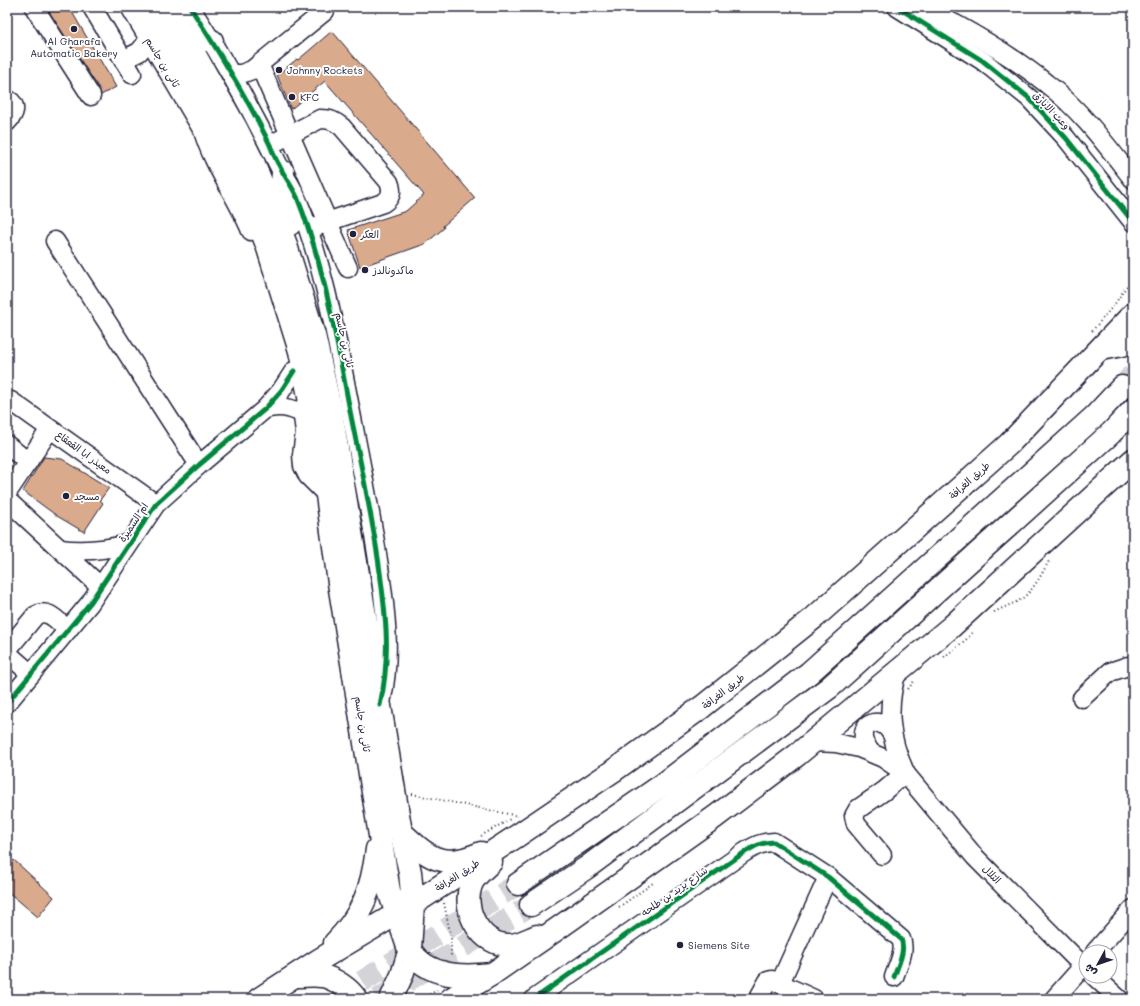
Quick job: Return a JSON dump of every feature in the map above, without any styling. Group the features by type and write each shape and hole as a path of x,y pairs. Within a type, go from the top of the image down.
{"main road":[{"name":"ثانى بن جاسم","path":"144,7 215,129 246,190 267,245 300,351 314,422 389,891 404,909"},
{"name":"ثانى بن جاسم","path":"168,7 237,130 254,164 285,242 314,335 331,412 401,832 410,872 404,909 410,949 427,966 439,971 453,975 465,976 492,974"},
{"path":"184,35 212,41"},
{"path":"215,160 246,190"},
{"path":"283,172 282,184 291,227 285,242"},
{"path":"1128,334 1133,305"},
{"path":"1128,334 1133,314"},
{"path":"1096,340 1128,334"},
{"name":"طريق الغرافة","path":"259,999 319,960 404,909 516,826 702,707 815,617 1009,444 1096,340"},
{"path":"518,884 665,783 809,672 1089,421 1122,387"},
{"path":"531,905 586,868 830,687 1106,439 1133,410"},
{"path":"451,999 492,974 715,817 813,742 951,627 1133,460"},
{"path":"516,826 471,885 469,899 470,912 473,920 486,937 498,943 511,945 557,929"},
{"path":"401,832 424,853 445,861 471,857 516,826"},
{"path":"319,960 353,923 363,906 375,865 379,832"},
{"path":"391,999 402,975 410,949"},
{"path":"296,976 323,976 331,979 349,990 356,999"}],"street":[{"path":"34,7 91,96"},
{"path":"92,7 128,67 150,40"},
{"name":"ثانى بن جاسم","path":"130,7 198,122 215,160 241,209 262,258 284,332 303,414 305,432 302,455 303,466 308,476 326,496"},
{"name":"ثانى بن جاسم","path":"190,7 242,92 283,172 293,188 309,230 328,299 373,524 382,586 387,642 386,674 380,705"},
{"name":"وعب الابارق","path":"897,7 983,61 1029,98 1066,138 1133,222"},
{"name":"وعب الابارق","path":"909,7 954,24 1011,58 1048,84 1079,114 1106,144 1133,179"},
{"path":"231,74 241,74 255,67 324,11"},
{"path":"242,92 246,80 255,67"},
{"path":"255,67 289,134 348,268"},
{"path":"7,99 13,104 14,110 13,115 7,122"},
{"path":"270,145 320,119 328,119 336,122 389,182 392,188 391,195 388,200 309,230"},
{"path":"55,241 199,465"},
{"name":"ام السميرة","path":"7,703 68,630 101,587 128,544 156,504 265,409 281,391 294,371"},
{"name":"معيذر ابا القعقاع","path":"12,401 156,504"},
{"path":"265,409 272,407 284,407 296,410 303,414"},
{"path":"7,493 50,428"},
{"path":"7,445 28,462"},
{"path":"7,500 101,587"},
{"path":"60,549 95,551 128,544"},
{"path":"31,674 7,651 35,616 43,612 50,614 68,630"},
{"path":"1082,698 1110,672 1128,666 1133,668"},
{"path":"897,671 891,695 891,733 894,747 905,773"},
{"path":"870,752 863,735 866,726 874,722 879,722 886,726 891,733"},
{"path":"813,742 842,744 870,752 883,758 905,773"},
{"path":"882,855 856,824 854,816 858,809 884,791 905,773"},
{"name":"التلال","path":"905,773 975,856 1078,960"},
{"name":"شارع يزيد بن طلحه","path":"534,999 761,842 774,842 828,877 901,939 903,943 902,953 894,977"},
{"path":"780,983 828,877"},
{"path":"1103,944 1133,909"},
{"path":"1054,999 1078,977"},
{"path":"758,998 768,981 772,980 814,999"},
{"name":"التلال","path":"1103,984 1119,999"}],"path":[{"path":"1096,340 1114,305 1133,277"},
{"path":"394,791 516,826 531,816"},
{"path":"476,839 516,826 531,816"},
{"path":"442,897 451,938 451,959"}],"building":[{"path":"46,7 69,7 116,87 101,95 100,90"},
{"path":"332,31 475,198 425,244 360,267 348,230 406,211 424,195 325,81 291,109 277,75 297,59 298,60"},
{"name":"مسجد","path":"44,457 62,459 109,488 100,500 103,503 84,532 57,516 23,491"},
{"path":"14,860 54,897 38,917 7,891 7,868"}],"tunnel":[{"path":"1122,387 1133,374"},
{"path":"334,999 518,884"},
{"path":"378,999 531,905"}],"cycle path":[{"path":"190,7 212,41 252,110 276,160 297,197 307,224 323,278 370,509 384,601 386,652 380,705"},
{"path":"897,7 983,61 1029,98 1066,138 1133,222"},
{"path":"7,703 90,603 156,504 265,409 281,391 294,371"},
{"path":"534,999 745,852 759,845 770,842 774,842 828,877 901,939 903,948 894,977"}],"place":[{"name":"Al Gharafa Automatic Bakery","path":"74,29"},
{"name":"Johnny Rockets","path":"279,70"},
{"name":"KFC","path":"292,97"},
{"name":"العكر","path":"353,234"},
{"name":"ماكدونالدز","path":"365,270"},
{"name":"مسجد","path":"66,496"},
{"name":"Siemens Site","path":"680,945"}]}
